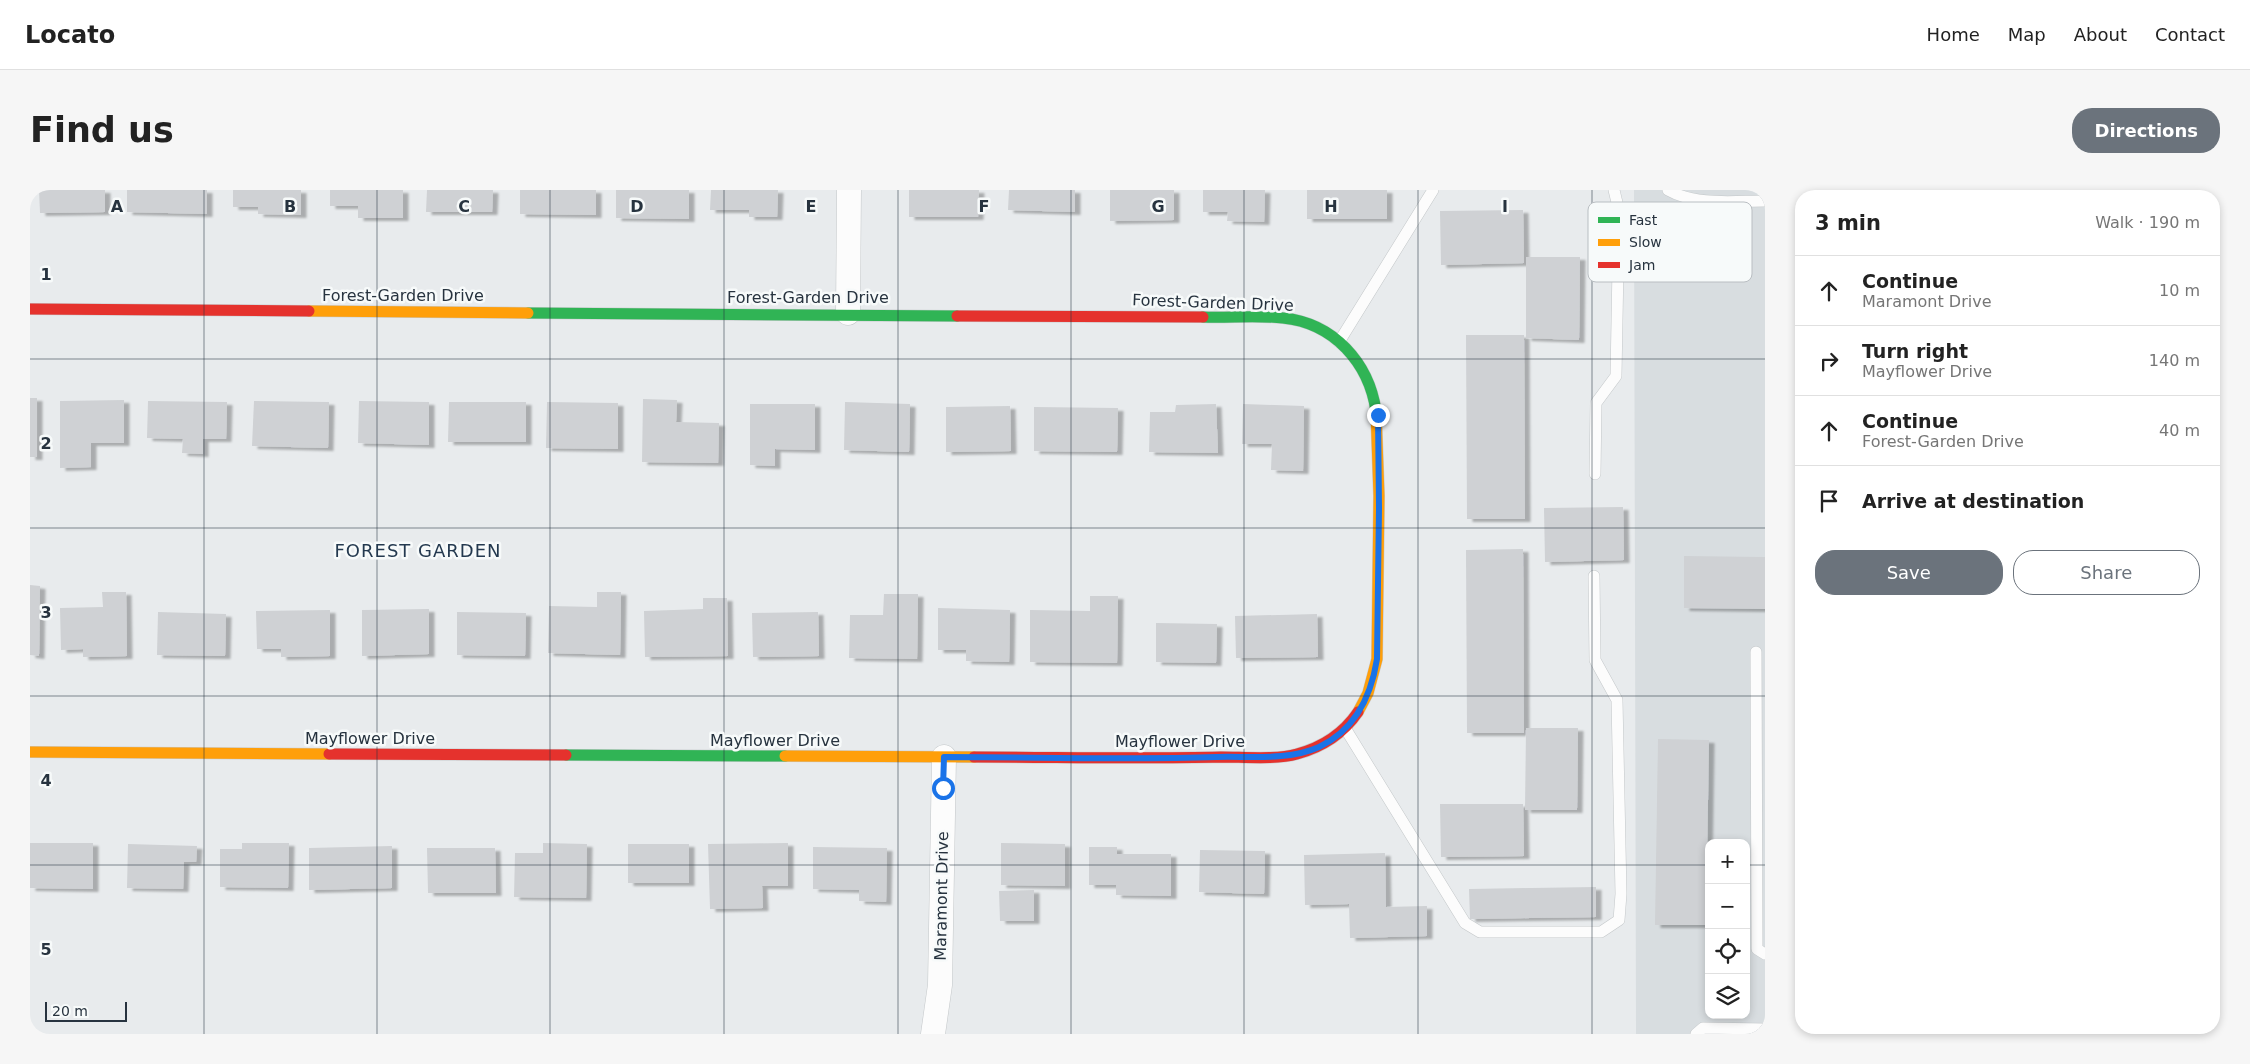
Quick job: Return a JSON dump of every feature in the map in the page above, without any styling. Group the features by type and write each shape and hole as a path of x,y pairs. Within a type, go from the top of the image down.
{"street":[{"path":"848,313 849,190"},
{"name":"Forest-Garden Drive","path":"30,309 848,313 1284,318 1305,322 1320,328 1346,346 1365,372 1372,388 1378,415 1378,570"},
{"name":"Mayflower Drive","path":"30,752 1198,758 1294,756 1318,747 1345,728 1353,720 1366,700 1373,683 1377,659 1378,570"},
{"name":"Maramont Drive","path":"934,1034 940,985 944,757"}],"lane":[{"path":"1339,342 1433,190"},
{"path":"1668,190 1677,195 1700,200 1765,201"},
{"path":"1595,474 1596,403 1616,376 1618,282"},
{"path":"1345,728 1465,923 1480,932 1601,932 1619,920 1617,700 1595,660 1594,576"},
{"path":"1756,652 1758,949 1765,954"},
{"path":"1696,1034 1703,1028 1765,1029"}],"shaded area":[{"path":"1634,190 1765,190 1765,1034 1636,1034 1634,282 1752,282 1752,202 1634,202"}],"building":[{"path":"39,190 105,190 105,212 40,213"},
{"path":"127,190 207,190 207,214 127,212"},
{"path":"233,190 301,190 301,215 258,214 258,207 233,207"},
{"path":"330,190 403,190 403,218 358,218 358,206 330,206"},
{"path":"427,190 493,190 492,212 426,212"},
{"path":"520,190 596,190 596,215 520,214"},
{"path":"616,190 689,190 689,219 616,218"},
{"path":"711,190 778,190 777,217 749,217 749,210 710,210"},
{"path":"909,190 979,190 978,217 909,217"},
{"path":"1009,190 1075,190 1075,212 1008,210"},
{"path":"1110,190 1174,190 1174,220 1110,221"},
{"path":"1203,190 1265,190 1264,222 1227,221 1228,212 1203,212"},
{"path":"1307,190 1387,190 1387,219 1307,219"},
{"path":"1523,210 1524,263 1441,265 1440,211"},
{"path":"1526,257 1580,257 1579,340 1526,338"},
{"path":"1466,335 1524,335 1525,519 1467,519"},
{"path":"30,398 37,398 37,457 30,457"},
{"path":"643,399 677,400 676,422 719,423 718,463 642,462"},
{"path":"124,400 124,443 91,443 91,467 60,468 60,401"},
{"path":"148,401 227,402 226,439 203,439 203,454 182,453 183,439 147,438"},
{"path":"254,401 329,402 328,448 252,446"},
{"path":"359,401 429,402 429,445 358,443"},
{"path":"449,402 526,402 526,442 448,442"},
{"path":"547,402 618,403 618,449 546,448"},
{"path":"845,402 910,404 909,452 844,450"},
{"path":"750,404 815,404 815,450 775,449 775,466 750,465"},
{"path":"1216,404 1218,453 1149,452 1150,412 1175,412 1176,405"},
{"path":"1243,404 1304,406 1303,471 1271,470 1272,444 1242,444"},
{"path":"1010,406 1011,451 946,452 946,407"},
{"path":"1034,407 1118,408 1117,452 1034,451"},
{"path":"1623,507 1624,560 1545,562 1544,508"},
{"path":"1523,549 1524,733 1467,733 1466,550"},
{"path":"1684,556 1765,557 1765,609 1684,608"},
{"path":"30,585 40,586 39,656 30,655"},
{"path":"102,592 126,592 127,656 83,657 83,649 61,650 60,608 103,607"},
{"path":"597,592 621,592 620,655 548,653 549,606 597,607"},
{"path":"884,594 918,594 917,659 849,658 850,615 883,615"},
{"path":"1090,596 1118,596 1117,663 1030,662 1030,610 1090,611"},
{"path":"703,598 727,598 728,656 645,657 644,611 703,609"},
{"path":"938,608 1010,610 1009,662 966,661 966,650 938,650"},
{"path":"429,609 429,654 362,656 362,610"},
{"path":"330,610 330,656 281,657 281,649 257,649 256,611"},
{"path":"158,612 226,614 225,656 157,655"},
{"path":"457,612 526,613 525,656 457,655"},
{"path":"818,612 819,656 753,657 752,613"},
{"path":"1317,614 1318,657 1236,658 1235,616"},
{"path":"1156,623 1217,624 1216,663 1156,662"},
{"path":"1526,728 1578,728 1577,810 1525,810"},
{"path":"1658,739 1709,740 1707,839 1705,839 1705,925 1655,925"},
{"path":"1440,804 1523,804 1524,856 1441,857"},
{"path":"30,843 93,843 93,889 30,888"},
{"path":"242,843 289,843 288,888 220,887 220,849 242,849"},
{"path":"543,843 587,844 586,898 514,897 515,853 543,853"},
{"path":"788,843 788,886 762,886 763,908 710,909 708,844"},
{"path":"1001,843 1065,844 1065,886 1001,885"},
{"path":"128,844 197,846 196,862 184,862 183,889 127,888"},
{"path":"628,844 689,844 689,883 628,883"},
{"path":"392,846 392,888 309,890 309,848"},
{"path":"813,847 887,848 886,902 859,901 859,890 813,889"},
{"path":"1089,847 1117,847 1117,854 1171,854 1171,896 1116,895 1116,885 1089,885"},
{"path":"427,848 495,848 496,893 428,893"},
{"path":"1200,850 1265,851 1264,894 1199,892"},
{"path":"1385,853 1386,907 1427,906 1427,936 1350,938 1349,904 1305,905 1304,855"},
{"path":"1596,887 1596,917 1470,919 1469,889"},
{"path":"1034,890 1034,921 1000,921 999,891"}],"traffic: fast":[{"path":"528,313 957,316"},
{"path":"1203,317 1283,318 1301,321 1318,328 1346,348 1357,362 1366,377 1376,411"},
{"path":"566,755 785,756"}],"traffic: slow":[{"path":"309,311 528,313"},
{"path":"1358,712 1368,693 1377,659 1379,496 1376,411"},
{"path":"30,752 329,754"},
{"path":"785,756 974,757"}],"traffic: jam":[{"path":"30,309 309,311"},
{"path":"957,316 1203,317"},
{"path":"974,757 1260,758 1289,756 1315,748 1332,739 1346,727 1358,712"},
{"path":"329,754 566,755"}],"district":[{"name":"FOREST GARDEN","path":"418,551"}],"route":[{"path":"943,788 944,757 1198,758 1294,756 1318,747 1337,736 1353,720 1366,700 1373,683 1377,659 1378,415"}]}
